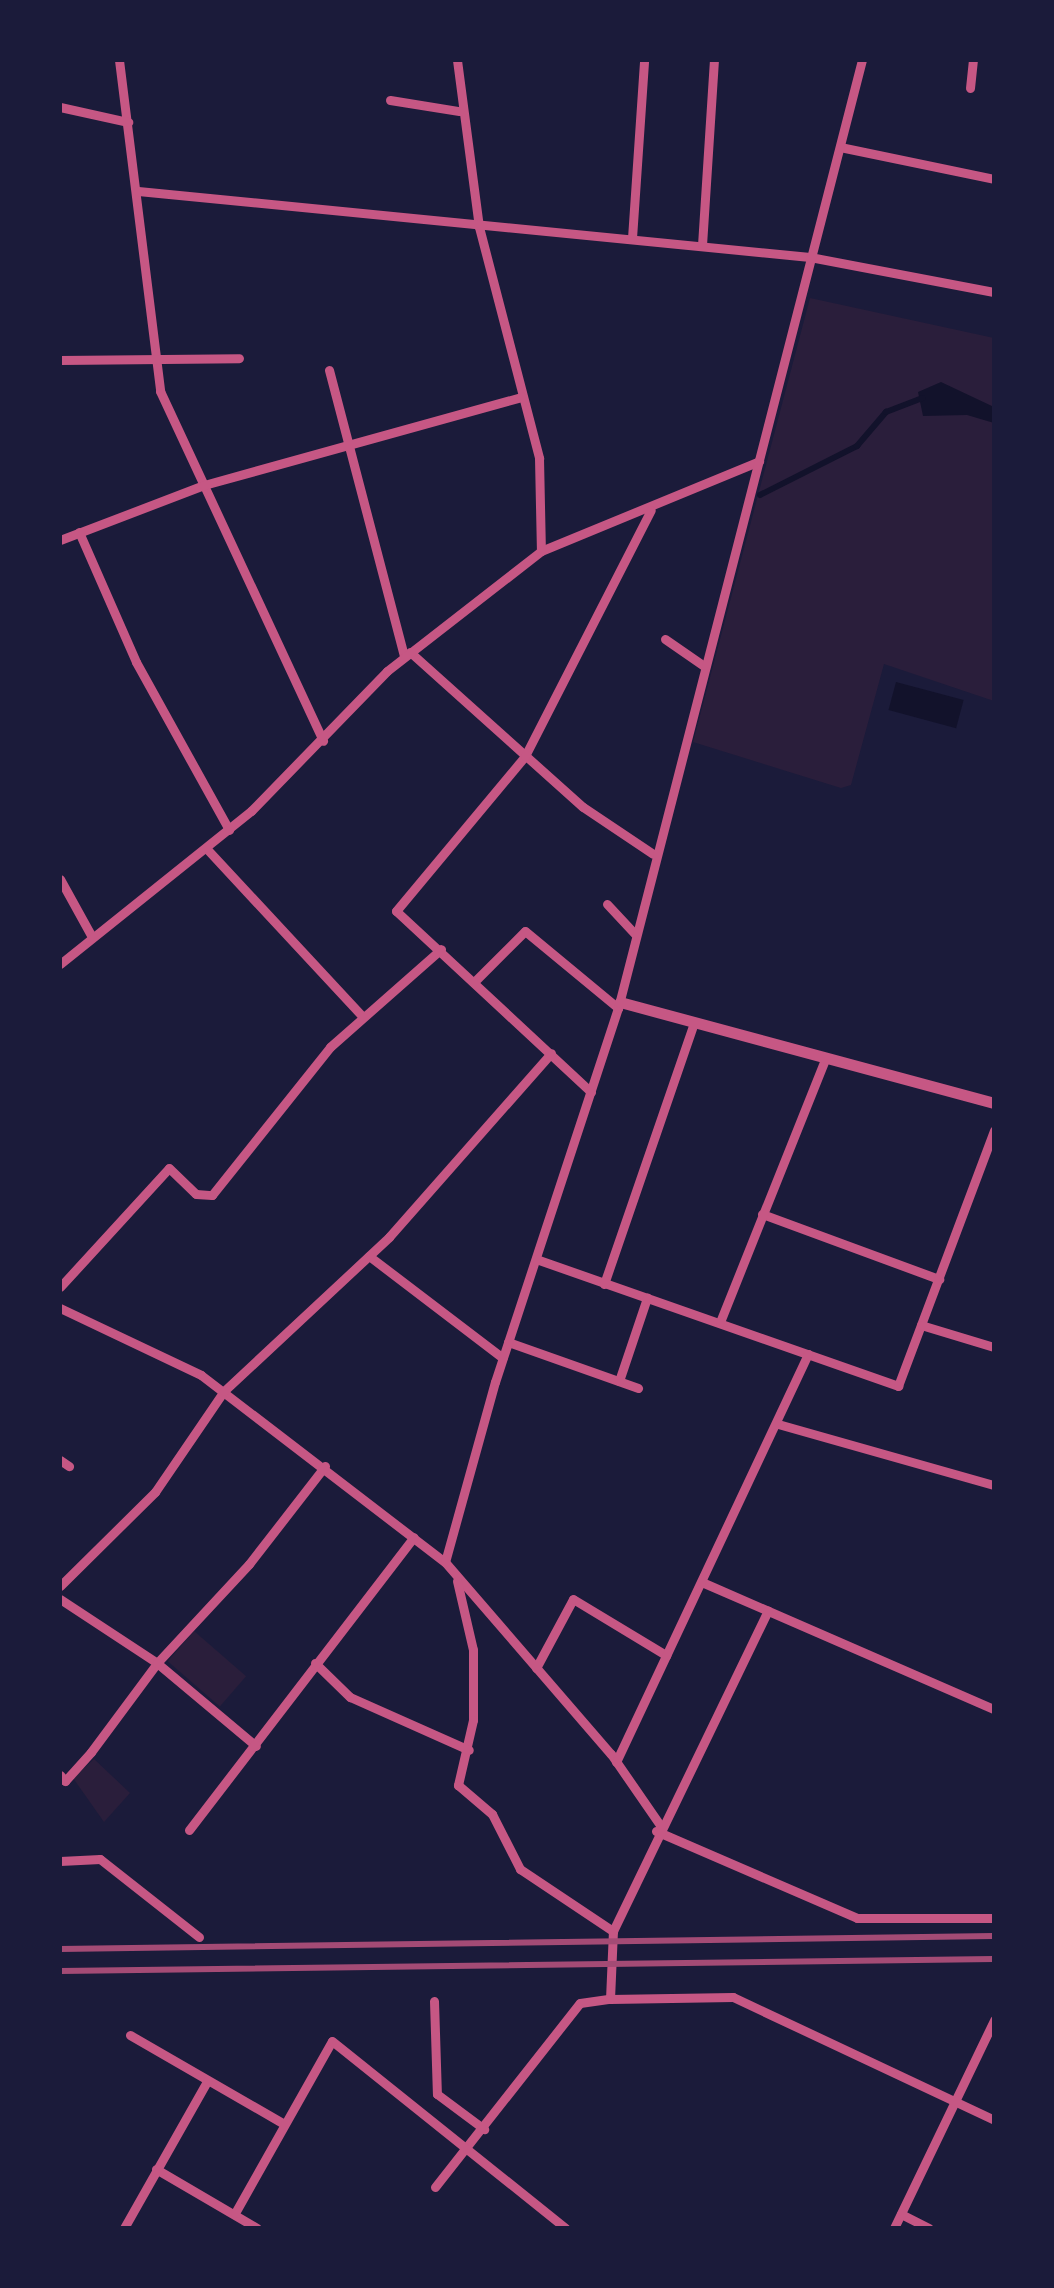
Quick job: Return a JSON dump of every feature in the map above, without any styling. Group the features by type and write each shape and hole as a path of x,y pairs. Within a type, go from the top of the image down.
{"street":[{"path":"119,60 138,191 154,357 164,402 323,741"},
{"path":"457,60 459,111 479,227 539,458 541,551"},
{"path":"632,238 644,60"},
{"path":"702,246 714,60"},
{"path":"444,1562 508,1342 619,1005 653,854 760,462 862,60"},
{"path":"970,88 974,60"},
{"path":"390,100 459,111"},
{"path":"60,107 128,122"},
{"path":"840,147 994,179"},
{"path":"138,191 810,257 994,292"},
{"path":"60,360 239,358"},
{"path":"329,370 407,654 525,756 653,854"},
{"path":"60,540 204,485 522,397"},
{"path":"60,964 229,830 407,654 541,551 651,510 760,462"},
{"path":"591,1092 476,980 396,910 525,756 651,510"},
{"path":"79,532 136,662 229,830"},
{"path":"665,638 704,666"},
{"path":"206,848 362,1016"},
{"path":"60,880 92,937"},
{"path":"607,904 635,934"},
{"path":"476,980 525,931 619,1005 994,1103"},
{"path":"60,1287 169,1168 196,1194 212,1195 317,1062 362,1016 441,950"},
{"path":"604,1284 694,1022"},
{"path":"60,1586 156,1492 224,1391 370,1256 552,1053"},
{"path":"720,1322 825,1058"},
{"path":"536,1259 898,1386 994,1130"},
{"path":"762,1214 939,1278"},
{"path":"370,1256 503,1358"},
{"path":"619,1382 647,1298"},
{"path":"60,1308 161,1352 224,1391 444,1562 616,1762 658,1828 857,1918 994,1918"},
{"path":"921,1326 994,1347"},
{"path":"508,1342 638,1388"},
{"path":"616,1762 808,1354"},
{"path":"778,1424 994,1486"},
{"path":"60,1775 65,1781 92,1752 157,1663 248,1564 325,1466"},
{"path":"189,1830 414,1537"},
{"path":"457,1581 473,1650 469,1750 458,1785 492,1814 520,1869 613,1931"},
{"path":"704,1582 994,1709"},
{"path":"60,1599 157,1663 256,1746"},
{"path":"536,1668 573,1599 666,1655"},
{"path":"610,1999 613,1931 658,1828 768,1610"},
{"path":"315,1663 350,1696 469,1750"},
{"path":"60,1861 100,1858 198,1937"},
{"path":"435,2187 468,2151 580,2003 610,1999 733,1998 994,2120"},
{"path":"434,2001 437,2094 484,2129"},
{"path":"894,2228 994,2020"},
{"path":"130,2035 284,2124"},
{"path":"235,2213 332,2041 565,2228"},
{"path":"124,2228 207,2081"},
{"path":"156,2169 257,2228"},
{"path":"901,2214 929,2228"}],"shaded area":[{"path":"810,298 994,338 994,701 884,664 851,785 841,788 693,742"},
{"path":"941,382 994,407 994,423 967,415 923,416 918,392"},
{"path":"896,682 964,700 956,728 888,710"},
{"path":"194,1631 246,1676 220,1706 168,1661"},
{"path":"94,1759 130,1793 104,1822 73,1778"}],"waterway":[{"path":"760,495 857,446 886,412 922,398"}],"railway":[{"path":"60,1949 994,1936"},
{"path":"60,1971 994,1959"}]}
